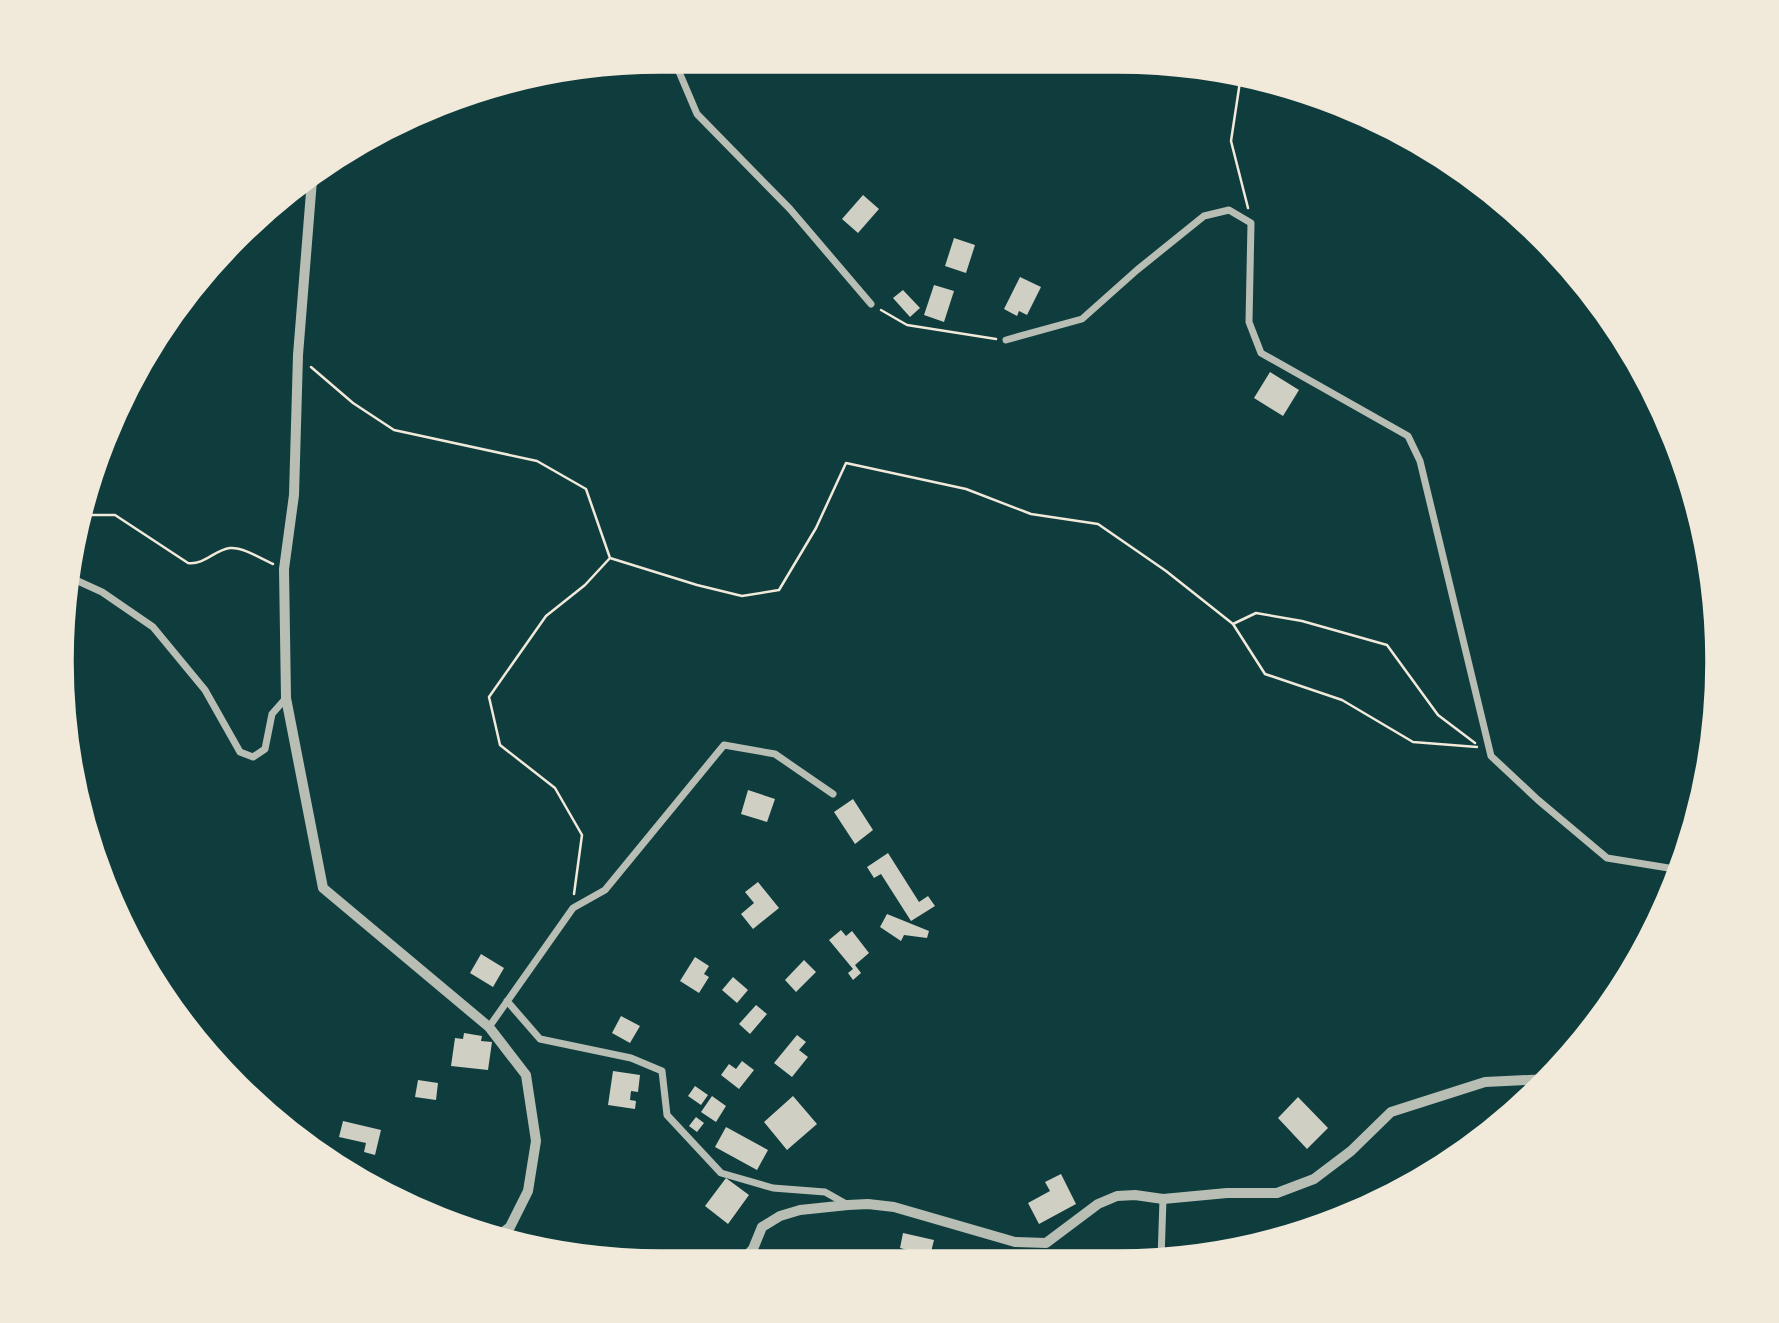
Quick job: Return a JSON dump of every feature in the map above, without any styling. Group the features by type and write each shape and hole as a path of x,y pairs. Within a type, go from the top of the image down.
{"street":[{"path":"679,72 697,114 790,209 871,304"},
{"path":"311,187 298,355 294,495 284,569 286,698 323,888 489,1027 526,1074 536,1141 527,1191 506,1230"},
{"path":"1006,340 1082,319 1204,216 1229,210 1251,223 1249,322 1261,353 1408,436 1420,461 1492,756 1538,800 1607,858 1669,868"},
{"path":"78,581 102,592 153,627 205,690 240,752 253,757 265,749 272,714 286,698"},
{"path":"489,1027 573,908 605,890 724,745 775,754 833,794"},
{"path":"508,1001 540,1039 631,1058 662,1070 667,1115 721,1172 773,1188 825,1192 848,1205"},
{"path":"750,1251 762,1227 780,1216 800,1210 848,1205 894,1207 1015,1242 1035,1244 1054,1239 1098,1204 1117,1196 1135,1195 1163,1199 1227,1193 1277,1193 1314,1179 1350,1152 1391,1112 1485,1082 1534,1080"},
{"path":"1161,1249 1163,1199"}],"path":[{"path":"1240,85 1231,141 1251,223"},
{"path":"871,304 907,325 1006,340"},
{"path":"298,355 353,403 394,430 537,461 586,489 610,558"},
{"path":"610,558 742,596 779,590 816,528 846,463 966,489 1031,514 1098,524 1233,624 1265,674 1342,700 1413,742 1480,747 1438,715 1387,645 1302,621 1256,613 1233,624"},
{"path":"91,515 115,515 188,563 198,564 227,548 236,549 284,569"},
{"path":"573,908 582,835 555,788 500,745 489,697 545,616 585,585 610,558"}],"building":[{"path":"863,195 879,209 858,233 842,219"},
{"path":"954,238 975,245 966,273 945,266"},
{"path":"1020,277 1041,287 1027,315 1019,311 1017,316 1004,309"},
{"path":"934,285 954,291 944,322 924,315"},
{"path":"903,290 920,308 910,317 893,298"},
{"path":"1270,372 1299,390 1283,416 1254,398"},
{"path":"748,790 775,799 767,822 741,814"},
{"path":"853,799 873,830 855,844 834,812"},
{"path":"888,853 919,902 928,896 935,906 911,921 881,874 874,878 867,867"},
{"path":"758,882 779,908 753,929 741,914 754,903 745,892"},
{"path":"887,914 929,931 927,938 904,935 901,941 880,927"},
{"path":"841,930 846,936 852,931 869,953 855,965 861,973 853,980 848,973 853,969 829,940"},
{"path":"481,954 504,968 493,987 470,973"},
{"path":"695,957 709,966 704,974 709,977 699,993 680,981"},
{"path":"804,960 816,972 796,992 785,980"},
{"path":"733,977 748,990 737,1003 722,990"},
{"path":"756,1005 767,1014 750,1034 739,1024"},
{"path":"621,1016 640,1026 630,1043 612,1033"},
{"path":"464,1033 482,1036 481,1041 492,1042 488,1070 451,1066 455,1038 463,1039"},
{"path":"797,1035 806,1042 799,1050 808,1057 792,1077 774,1063"},
{"path":"742,1061 754,1070 739,1089 721,1075 729,1064 736,1069"},
{"path":"613,1071 640,1075 638,1092 631,1091 630,1100 636,1101 635,1109 608,1105"},
{"path":"418,1080 438,1083 436,1100 415,1097"},
{"path":"695,1086 708,1095 701,1105 688,1096"},
{"path":"712,1096 726,1106 716,1122 701,1112"},
{"path":"793,1096 817,1124 787,1150 764,1122"},
{"path":"1298,1097 1328,1128 1307,1149 1278,1118"},
{"path":"696,1117 704,1123 697,1132 689,1126"},
{"path":"343,1121 381,1130 375,1155 364,1152 366,1143 339,1137"},
{"path":"726,1127 768,1150 757,1170 715,1147"},
{"path":"1061,1174 1076,1204 1039,1224 1028,1203 1050,1191 1045,1182"},
{"path":"726,1178 749,1195 728,1224 705,1206"},
{"path":"903,1233 934,1240 931,1251 900,1248"}]}
